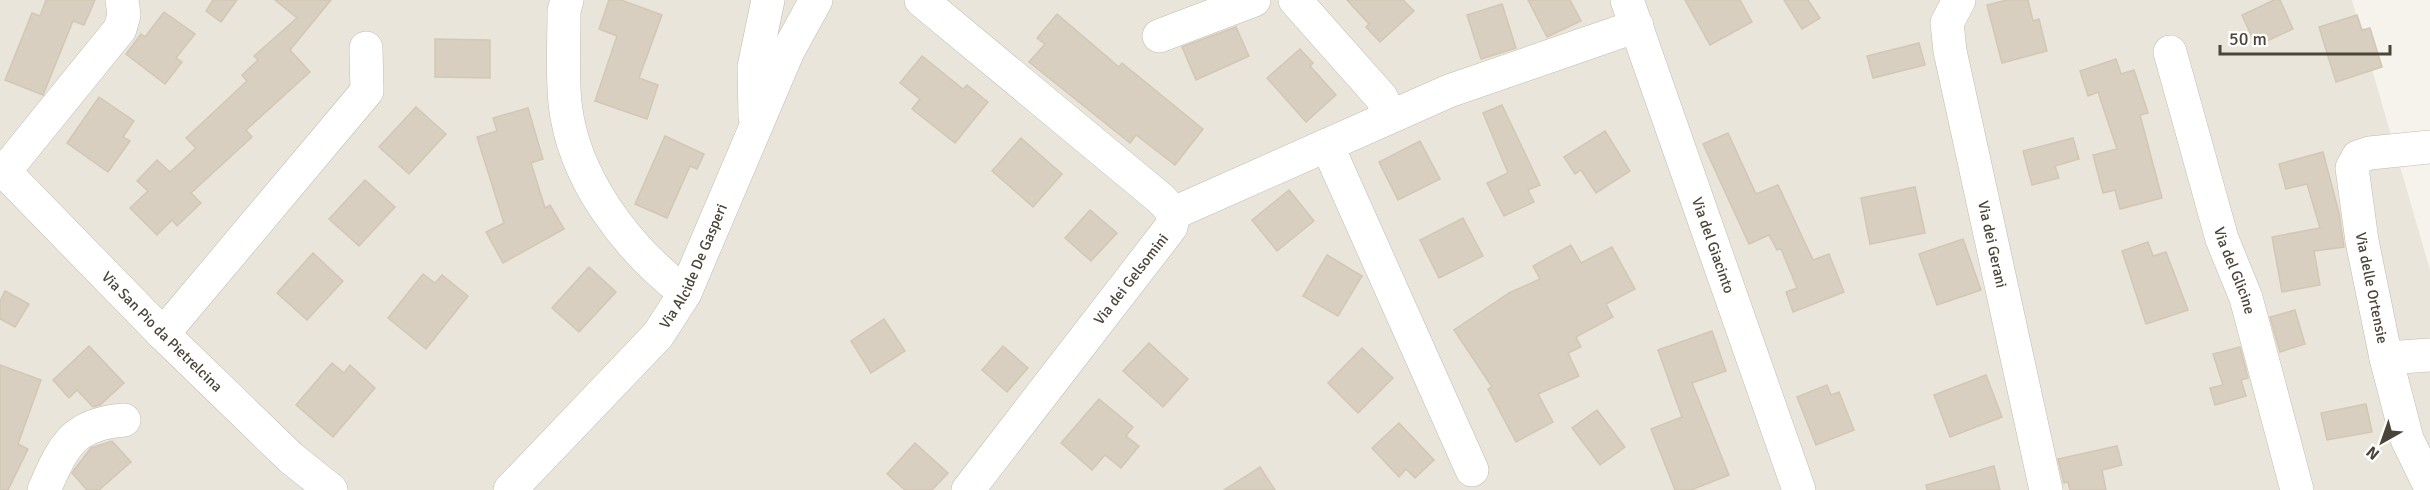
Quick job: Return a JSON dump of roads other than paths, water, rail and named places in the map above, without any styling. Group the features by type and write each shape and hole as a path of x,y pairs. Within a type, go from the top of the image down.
{"street":[{"path":"2,169 120,29 124,15 122,0"},
{"path":"567,0 564,11 565,105 582,169 606,208 653,268 685,293"},
{"path":"755,129 754,67 768,0"},
{"name":"Via Alcide De Gasperi","path":"510,490 658,335 685,293 788,51 816,0"},
{"path":"921,0 1161,199 1174,213 1635,11"},
{"path":"1159,36 1254,0"},
{"path":"1295,0 1381,97 1391,117"},
{"name":"Via dei Gerani","path":"1959,0 1947,23 1950,51 2046,490"},
{"name":"Via del Giacinto","path":"1635,11 1798,490"},
{"path":"163,334 367,91 366,48"},
{"name":"Via del Glicine","path":"2170,52 2222,239 2246,298 2297,490"},
{"path":"1327,145 1472,470"},
{"name":"Via delle Ortensie","path":"2430,147 2370,153 2358,157 2352,168 2362,241 2386,358 2407,439 2430,488"},
{"name":"Via San Pio da Pietrelcina","path":"2,169 163,334 291,458 330,490"},
{"name":"Via dei Gelsomini","path":"968,490 1171,227 1174,213"},
{"path":"2386,358 2430,355"},
{"path":"44,490 62,450 75,435 108,421 124,420"}]}
